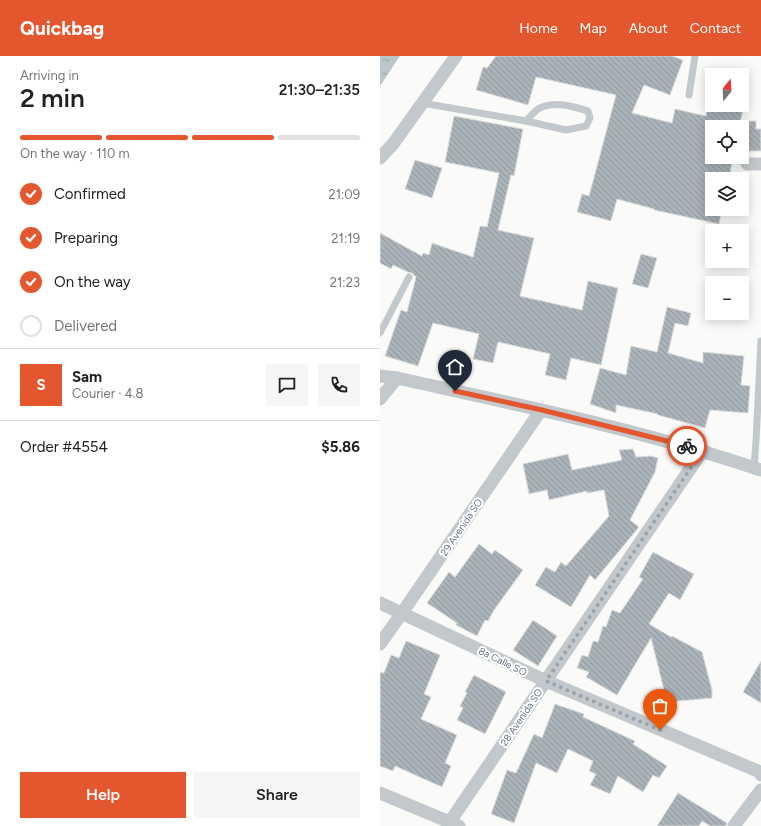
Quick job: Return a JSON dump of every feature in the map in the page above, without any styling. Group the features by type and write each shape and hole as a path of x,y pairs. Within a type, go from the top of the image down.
{"street":[{"path":"380,158 393,144 456,56"},
{"path":"749,164 761,164"},
{"path":"380,376 397,378 542,410 703,450 757,468"},
{"path":"380,398 397,378"},
{"name":"29 Avenida SO","path":"380,644 542,410"},
{"name":"28 Avenida SO","path":"452,825 546,681 703,450"},
{"name":"8a Calle SO","path":"380,603 546,681 761,773"},
{"path":"734,826 761,790"},
{"path":"380,793 452,825"}],"lane":[{"path":"689,95 695,56"},
{"path":"422,103 526,121 566,130 586,126 590,118 588,111 569,105 556,105 539,108 526,121"},
{"path":"380,333 409,278"},
{"path":"757,468 756,441 761,342"}],"water":[{"path":"380,56 400,56 380,86"}],"building":[{"path":"496,56 672,56 683,60 670,95 644,85 632,113 672,123 675,109 706,116 707,112 742,112 741,120 705,120 705,164 732,164 730,172 705,172 705,216 721,216 719,224 654,210 617,199 611,221 577,212 582,194 589,196 616,95 536,77 528,105 476,90 483,67 487,68"},
{"path":"454,116 523,129 514,176 511,175 498,230 534,238 520,296 582,310 588,281 618,288 601,365 571,358 566,380 545,375 550,354 498,342 493,363 473,359 479,334 433,323 418,366 385,356 401,310 407,312 416,277 412,273 393,265 391,269 380,263 380,233 422,256 423,253 429,255 432,243 473,257 480,226 487,227 499,173 445,162"},
{"path":"749,121 756,121 756,129 761,129 761,151 749,151"},
{"path":"415,160 442,168 432,198 405,189"},
{"path":"641,254 657,258 648,288 632,284"},
{"path":"667,307 691,313 688,326 675,323 668,353 703,363 703,352 744,356 741,385 750,386 748,413 710,410 705,428 658,414 616,405 616,413 590,404 600,368 626,375 631,346 657,352"},
{"path":"633,449 636,457 651,456 658,458 655,472 630,520 639,527 595,580 590,575 571,607 535,585 546,567 555,572 561,562 566,566 609,516 604,490 587,493 587,491 549,500 547,490 529,494 523,464 568,454 572,470 622,460 619,450"},
{"path":"479,544 492,554 495,550 523,570 494,610 488,621 485,620 477,636 456,625 457,623 427,603 449,572 455,577"},
{"path":"653,552 694,574 680,600 669,593 649,624 671,637 672,636 702,652 712,690 712,698 667,702 651,638 617,695 586,677 589,672 577,668 582,655 588,657 593,641 598,642 603,626 606,627 612,610 620,613 643,579 639,577"},
{"path":"533,620 557,636 538,666 513,650"},
{"path":"406,641 440,655 424,694 431,697 421,719 457,735 445,763 451,766 442,787 395,766 393,771 380,766 380,672 384,673 391,655 399,658"},
{"path":"761,661 761,703 743,692"},
{"path":"474,675 506,692 485,734 457,720 463,708 460,706 467,693 465,692"},
{"path":"555,704 584,714 583,717 635,741 633,744 667,766 659,778 653,775 643,792 618,776 610,794 590,785 596,774 589,771 593,761 568,749 557,773 536,763 514,823 491,814 507,770 516,773 534,734 542,738"},
{"path":"678,793 727,823 726,826 710,826 702,821 699,826 657,826"}],"way so far":[{"path":"660,730 546,681 703,450 687,446"}],"route":[{"path":"455,391 542,410 687,446"}]}
